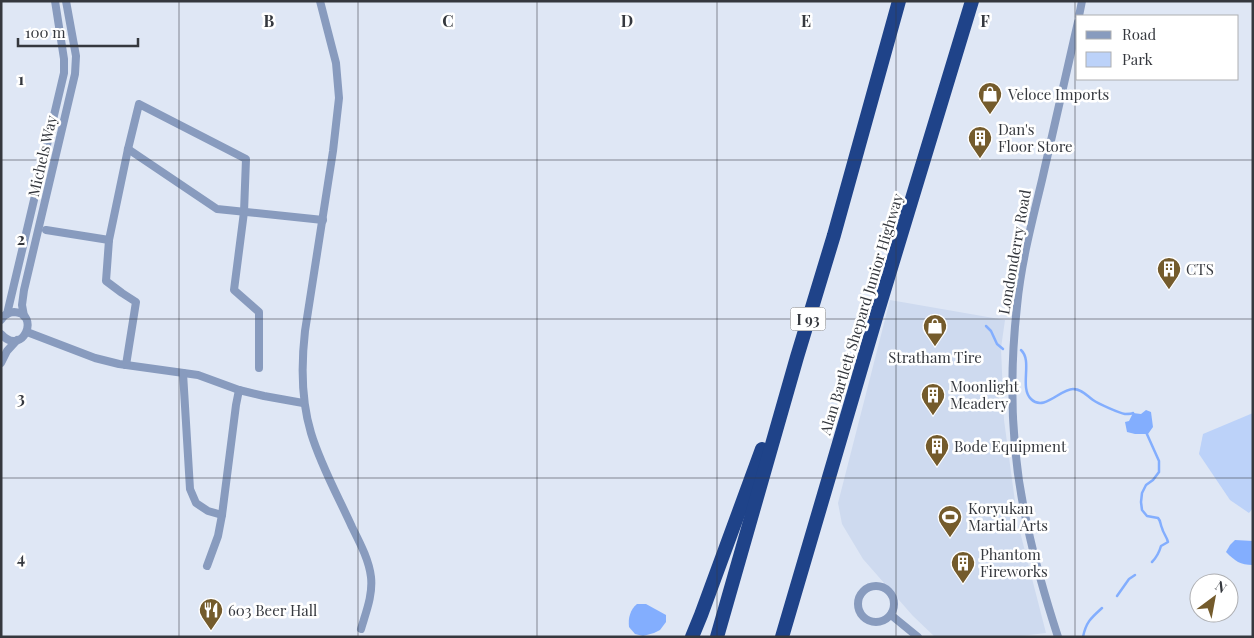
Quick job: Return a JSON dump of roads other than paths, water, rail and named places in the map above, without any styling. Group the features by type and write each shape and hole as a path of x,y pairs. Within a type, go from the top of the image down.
{"highway":[{"name":"I 93","path":"717,637 834,234 898,1"},
{"name":"Alan Bartlett Shepard Junior Highway","path":"782,637 972,1"},
{"path":"692,637 797,357"}],"street":[{"name":"Michels Way","path":"4,317 64,73 64,59 55,1"},
{"name":"Michels Way","path":"27,332 28,324 22,305 24,290 76,74 76,56 66,1"},
{"path":"320,1 332,42 338,79 338,110 302,354 304,403 311,433 322,462 369,567 371,578 370,598 360,629"},
{"path":"1079,15 1082,1"},
{"name":"Londonderry Road","path":"1058,637 1035,560 1019,483 1013,420 1013,373 1016,307 1026,245 1076,31"},
{"path":"126,365 136,302 106,281 109,240 139,104 246,159 244,212 234,290 259,312 259,368"},
{"path":"128,149 217,209 322,220"},
{"path":"46,230 109,240"},
{"path":"4,317 16,312 24,316"},
{"path":"1,363 6,351 27,332 95,358 126,365 204,377 239,390 304,403"},
{"path":"1,334 9,340 17,340"},
{"path":"183,373 190,489 196,503 208,511 222,515"},
{"path":"207,566 218,536 222,515 239,390"},
{"path":"875,586 886,589 894,598 894,610 891,615 881,622 869,621 864,618 858,607 860,595 869,587 875,586"},
{"path":"891,615 918,637"}],"water":[{"path":"1146,410 1151,412 1153,427 1148,434 1127,432 1125,422 1129,421 1133,413 1141,414"},
{"path":"1235,540 1253,541 1253,565 1238,562 1226,552"},
{"path":"637,604 646,604 666,615 666,622 660,630 643,636 635,634 629,627 629,620 631,612"}],"waterway":[{"path":"986,326 991,331 997,344 1003,349"},
{"path":"1021,350 1026,361 1026,388 1031,399 1036,402 1047,402 1068,390 1076,389 1109,408 1125,414 1133,413 1134,415"},
{"path":"1146,432 1159,461 1159,472 1146,485 1142,493 1142,510 1147,516 1159,519 1168,542 1161,546 1158,555 1152,562"},
{"path":"1117,596 1129,579 1135,575"},
{"path":"1083,637 1090,621 1102,608"}],"place":[{"name":"Veloce Imports","path":"990,115"},
{"name":"Dan's Floor Store","path":"980,159"},
{"name":"CTS","path":"1169,290"},
{"name":"Stratham Tire","path":"935,347"},
{"name":"Moonlight Meadery","path":"933,416"},
{"name":"Bode Equipment","path":"937,467"},
{"name":"Koryukan Martial Arts","path":"950,538"},
{"name":"Phantom Fireworks","path":"963,584"},
{"name":"603 Beer Hall","path":"211,631"}]}
